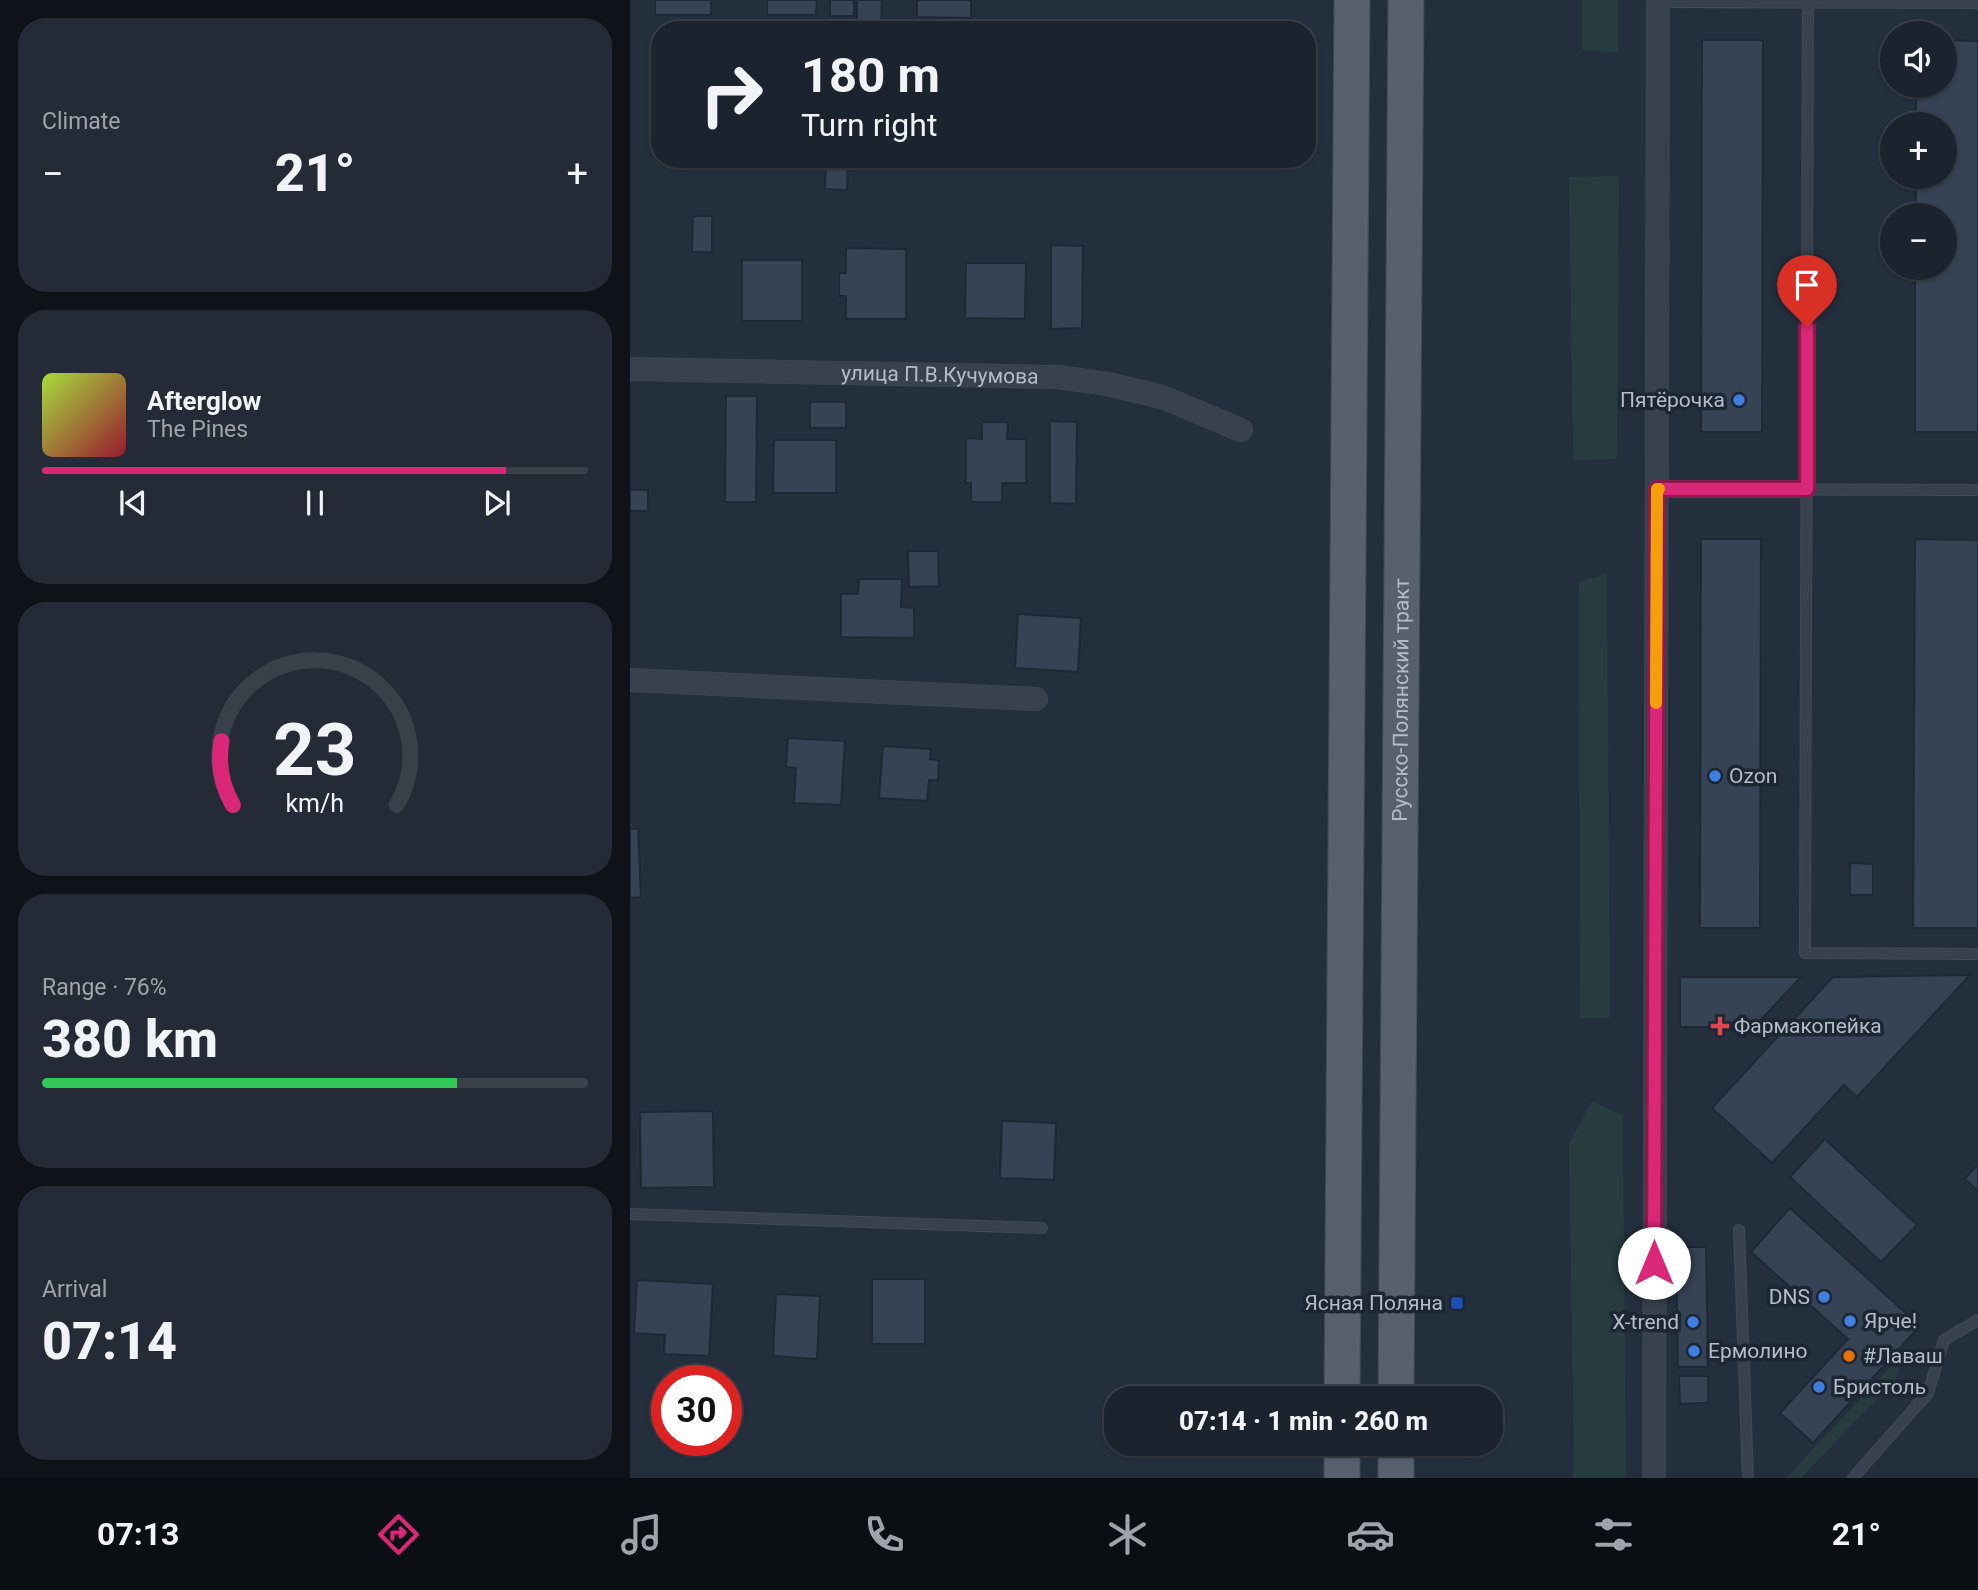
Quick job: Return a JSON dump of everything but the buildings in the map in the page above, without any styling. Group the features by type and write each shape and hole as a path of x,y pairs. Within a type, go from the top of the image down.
{"main road":[{"path":"1342,1386 1352,0"},
{"name":"Русско-Полянский тракт","path":"1396,1386 1406,0"},
{"path":"1342,1456 1342,1478"},
{"path":"1396,1456 1396,1478"}],"street":[{"path":"1654,1478 1658,1"},
{"name":"улица П.В.Кучумова","path":"630,369 1058,376 1162,397 1241,430"},
{"path":"630,680 1035,699"}],"lane":[{"path":"1658,1 1978,3"},
{"path":"1808,1 1805,953 1978,954"},
{"path":"1657,489 1978,489"},
{"path":"630,1214 1042,1228"},
{"path":"1739,1230 1748,1478"},
{"path":"1853,1478 1928,1393 1944,1340 1978,1320"}],"green space":[{"path":"1582,0 1618,0 1618,52 1582,50"},
{"path":"1619,176 1617,459 1573,460 1569,177"},
{"path":"1607,573 1610,1018 1580,1018 1579,582"},
{"path":"1592,1101 1623,1116 1626,1478 1574,1478 1569,1144"},
{"path":"1898,1366 1899,1371 1894,1381 1801,1478 1786,1478 1890,1367"}],"slow traffic":[{"path":"1656,703 1659,489"}],"place":[{"name":"Пятёрочка","path":"1739,400"},
{"name":"Ozon","path":"1715,776"},
{"name":"Фармакопейка","path":"1720,1026"},
{"name":"DNS","path":"1824,1297"},
{"name":"Ясная Поляна","path":"1457,1303"},
{"name":"Ярче!","path":"1850,1321"},
{"name":"X-trend","path":"1693,1322"},
{"name":"Ермолино","path":"1694,1351"},
{"name":"#Лаваш","path":"1849,1356"},
{"name":"Бристоль","path":"1819,1387"}],"route":[{"path":"1654,1263 1657,489 1807,489 1807,327"}]}
